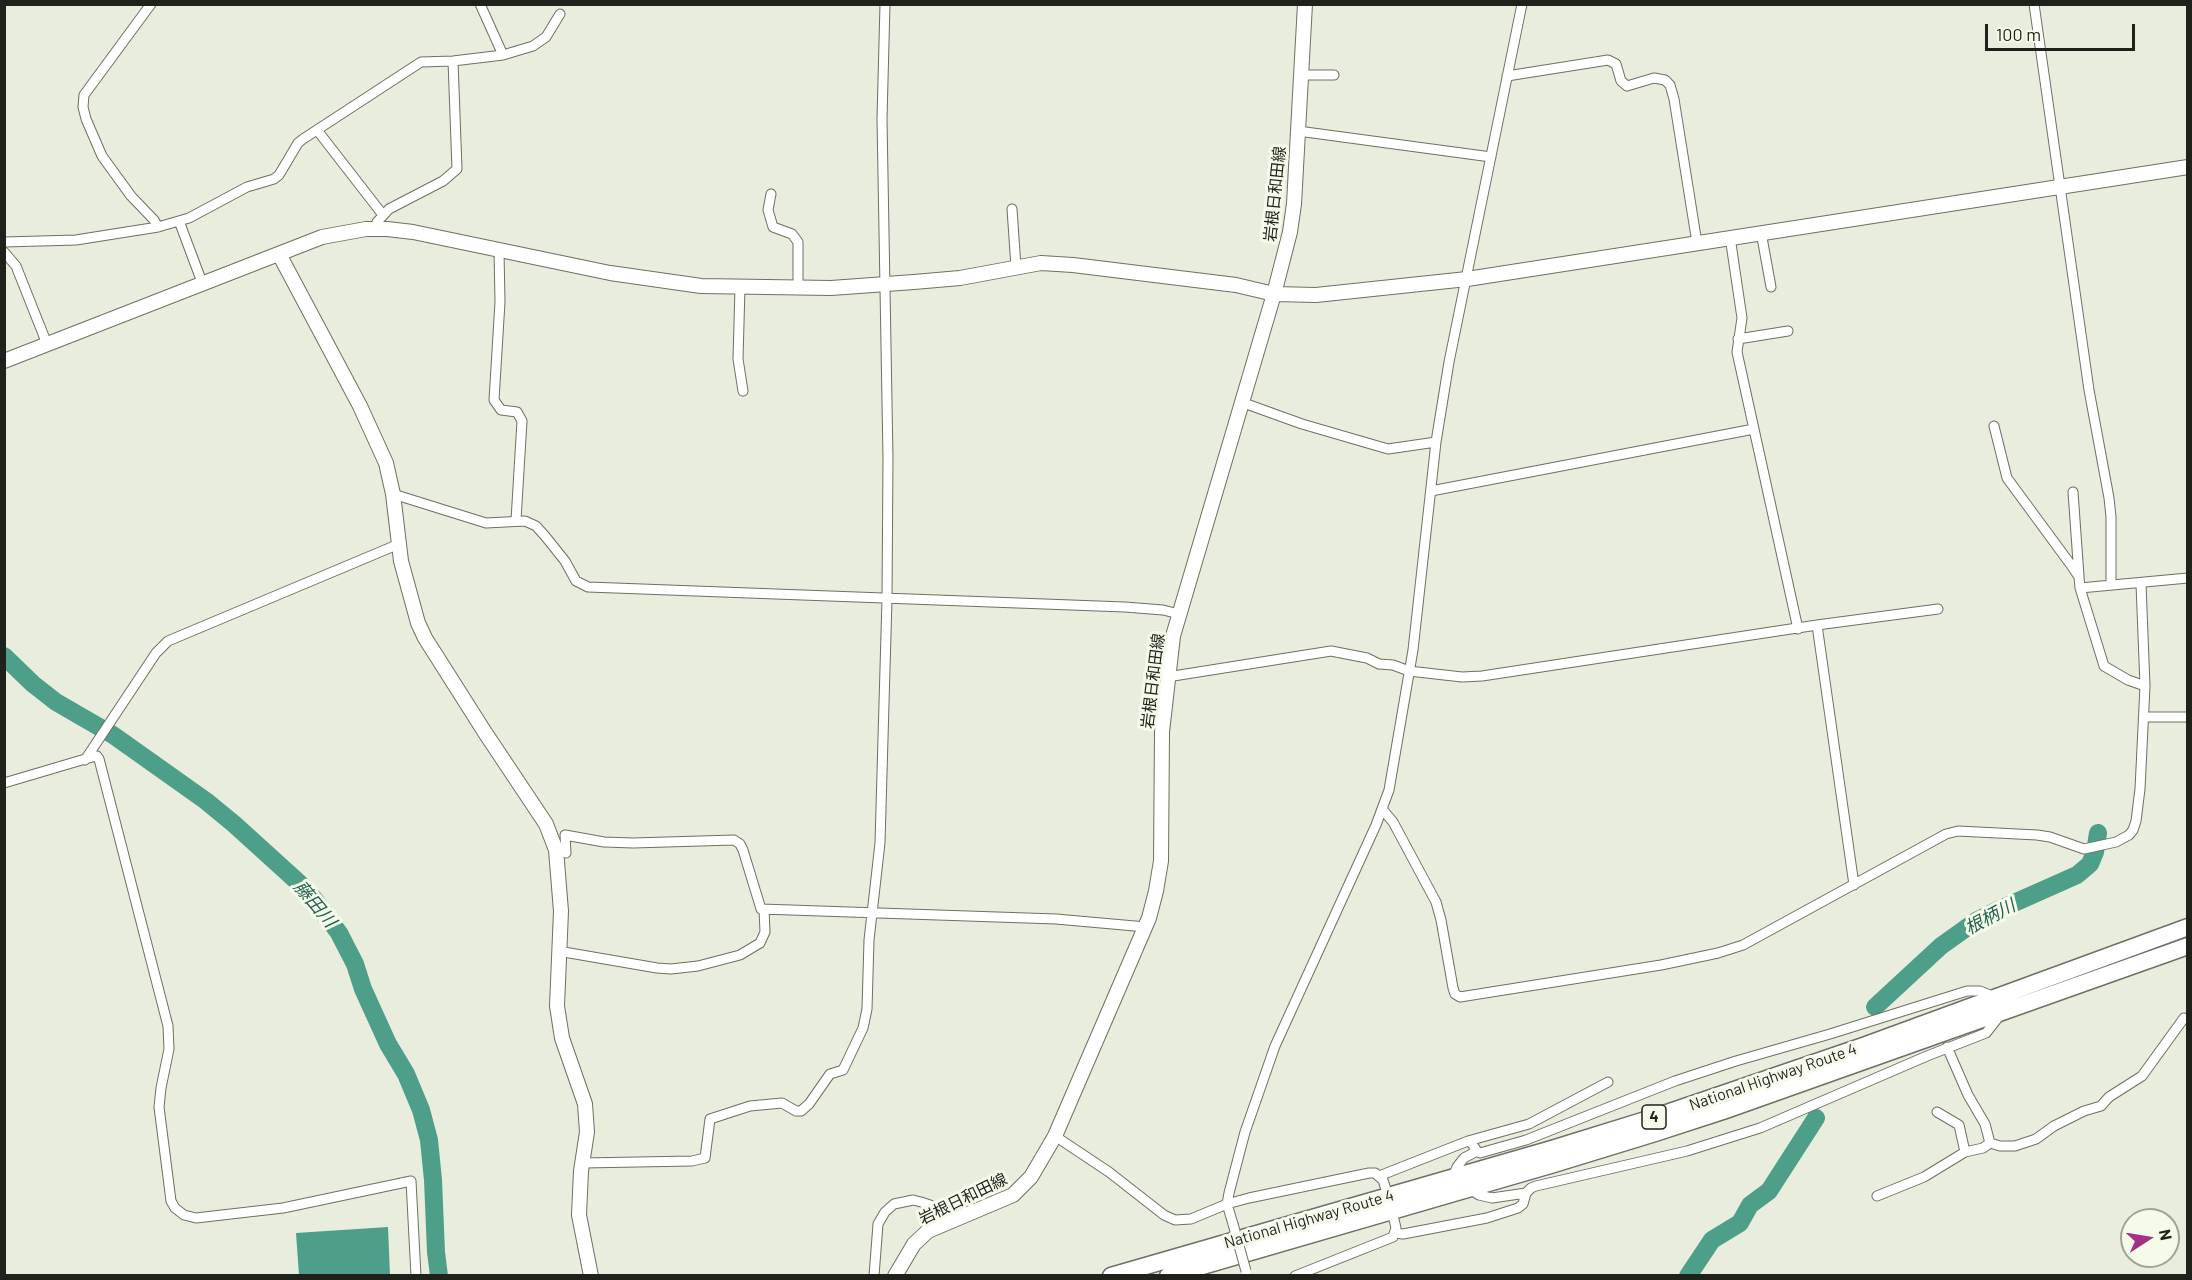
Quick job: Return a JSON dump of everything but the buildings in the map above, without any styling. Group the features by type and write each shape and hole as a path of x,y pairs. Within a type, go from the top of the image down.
{"highway":[{"name":"National Highway Route 4","path":"1111,1275 1390,1204 1469,1189 1724,1111 2000,1004 2187,927"},
{"name":"National Highway Route 4","path":"1168,1275 1390,1204 1453,1178 1711,1099 2000,1004 2187,946"}],"street":[{"path":"152,4 84,95 83,106 102,156 135,201 158,227"},
{"path":"480,4 503,55"},
{"path":"583,1163 705,1158 710,1119 750,1106 782,1103 792,1106 796,1111 801,1111 809,1104 830,1074 843,1070 863,1028 867,1010 869,940 880,843 886,599 888,458 882,119 885,4"},
{"name":"岩根日和田線","path":"895,1275 914,1244 928,1231 992,1206 1013,1195 1031,1177 1055,1136 1146,927 1161,861 1162,732 1173,636 1274,294 1290,232 1294,204 1305,4"},
{"path":"1247,1273 1227,1204 1245,1132 1275,1047 1382,809 1393,773 1409,671 1436,442 1449,362 1522,4"},
{"path":"2034,4 2089,390 2109,498 2111,585"},
{"path":"4,242 76,240 158,227 179,221 247,187 273,180 283,169 298,143 421,62 503,55 533,46 546,37 560,14"},
{"path":"1507,76 1608,60 1616,64 1621,81 1628,86 1654,78 1665,80 1670,85 1674,99 1697,243"},
{"path":"376,228 377,222 394,205 443,181 457,168 453,61"},
{"path":"1301,75 1334,75"},
{"path":"317,130 383,215"},
{"path":"1298,131 1491,157"},
{"path":"4,361 322,237 376,228 413,232 610,273 701,286 798,288 884,284 960,278 1041,263 1236,285 1274,294 1337,294 1467,279 2187,167"},
{"path":"771,194 768,210 773,226 792,234 798,243 798,288"},
{"path":"1012,210 1016,267"},
{"path":"179,221 203,285"},
{"path":"1761,232 1771,287"},
{"path":"1730,237 1742,318 1737,352 1798,629"},
{"path":"499,250 500,302 494,400 501,410 517,412 522,421 516,520"},
{"path":"4,252 16,266 47,344"},
{"path":"279,254 375,436 386,463 410,597 425,638 546,824 556,850 561,911 557,1006 559,1024 586,1110 587,1132 579,1215 591,1275"},
{"path":"740,287 738,359 743,392"},
{"path":"1738,339 1788,331"},
{"path":"1241,402 1302,424 1388,449 1436,442"},
{"path":"1994,426 2007,478 2079,577"},
{"path":"1431,491 1754,429"},
{"path":"2073,492 2080,588 2104,666 2128,680 2145,686"},
{"path":"393,494 486,523 516,520 536,526 565,561 576,581 588,587 1125,607 1163,610 1179,614"},
{"path":"85,760 156,653 174,638 399,544"},
{"path":"2080,588 2187,578"},
{"path":"1382,809 1393,822 1439,909 1453,988 1455,994 1460,997 1661,966 1718,953 1754,940 1935,838 1958,831 2037,835 2084,849 2116,842 2129,835 2136,821 2138,807 2145,717 2140,584"},
{"path":"1167,677 1331,651 1367,658 1379,664 1393,665 1409,671 1462,677 1482,676 1938,609"},
{"path":"1817,625 1854,885"},
{"path":"2145,717 2187,717"},
{"path":"4,783 97,756 99,759 166,1019 169,1049 160,1088 159,1107 171,1201 175,1208 184,1215 196,1218 283,1208 411,1180 416,1275"},
{"path":"556,850 566,853 565,835 604,842 633,843 734,840 743,850 759,907 764,909 1056,919 1146,927"},
{"path":"558,951 657,968 698,966 740,955 760,943 765,932 764,909"},
{"path":"1453,1178 1464,1158 1477,1151 1526,1140 1700,1072 1967,991 1990,993 2000,1004 1986,1033 1947,1047 1760,1128 1687,1151 1536,1186 1526,1193 1492,1198 1479,1195 1469,1189"},
{"path":"1990,1143 2015,1146 2036,1139 2054,1126 2084,1111 2101,1106 2109,1097 2142,1076 2184,1018"},
{"path":"1947,1047 1968,1095 1985,1124 1990,1143"},
{"path":"1378,1176 1470,1141 1529,1124 1608,1082"},
{"path":"1937,1112 1959,1125 1965,1152"},
{"path":"1055,1136 1109,1172 1164,1215 1175,1220 1191,1219 1227,1204 1375,1173 1383,1180 1396,1228 1395,1233"},
{"path":"1470,1141 1477,1151"},
{"path":"1877,1196 1924,1177 1965,1152 1983,1148 1990,1143"},
{"path":"1295,1275 1387,1239 1395,1233 1403,1234 1486,1218 1518,1208 1523,1204 1526,1193"},
{"path":"874,1275 878,1224 885,1212 894,1204 913,1200 930,1205 947,1222"}],"water":[{"path":"388,1227 390,1275 299,1275 296,1233"}],"waterway":[{"name":"藤田川","path":"4,656 56,702 113,735 206,801 234,824 299,883 339,933 355,964 363,989 388,1044 406,1074 421,1110 429,1140 439,1276"},
{"name":"根柄川","path":"1875,1007 1941,946 1976,921 2077,875 2090,864 2095,852 2098,833"},
{"name":"根柄川","path":"1688,1276 1712,1240 1740,1223 1750,1205 1769,1191 1816,1118"}]}
